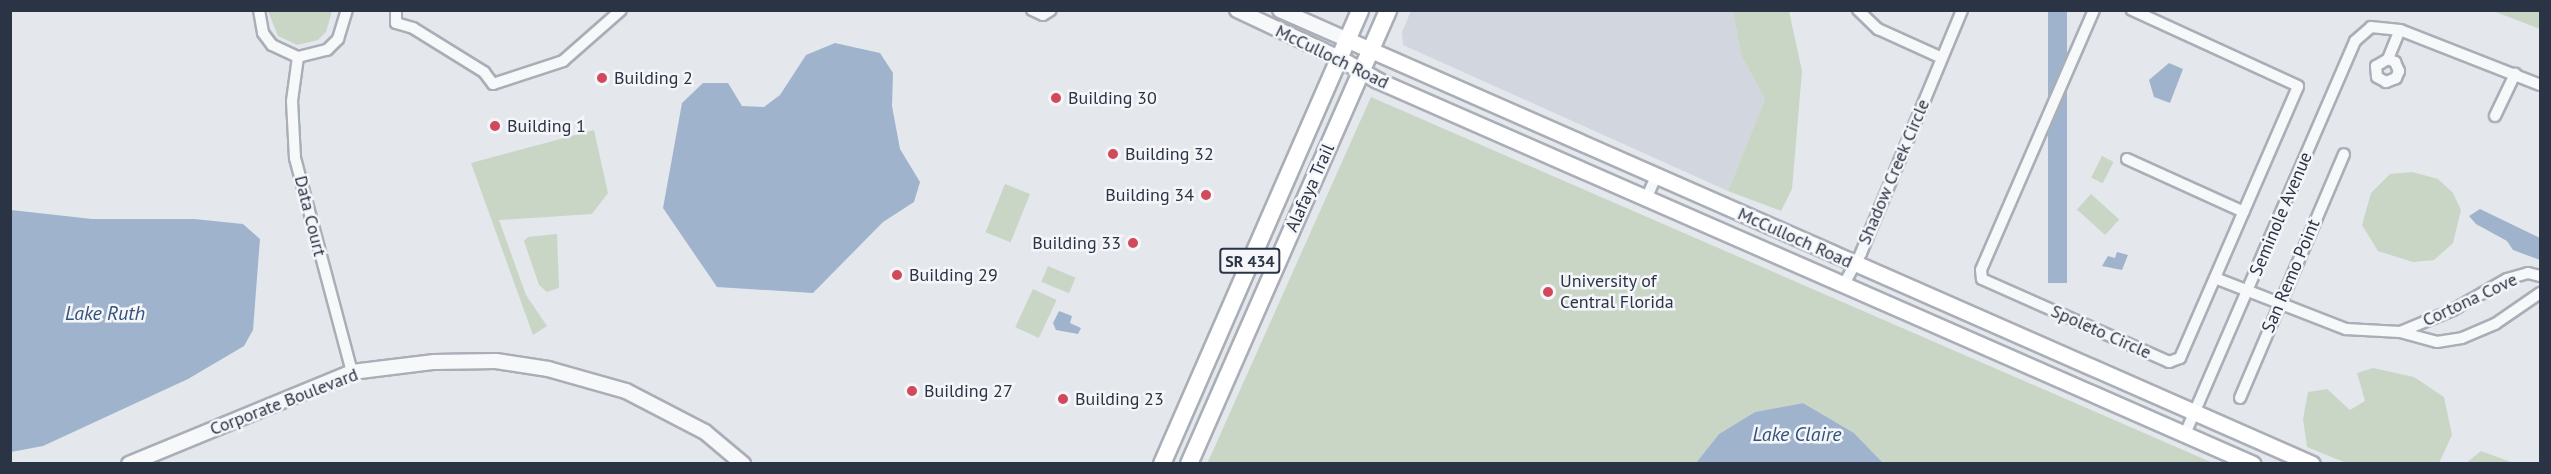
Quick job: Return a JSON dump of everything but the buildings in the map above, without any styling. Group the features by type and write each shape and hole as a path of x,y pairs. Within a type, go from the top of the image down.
{"main road":[{"name":"Alafaya Trail","path":"1162,464 1360,10"},
{"name":"Alafaya Trail","path":"1189,464 1388,10"},
{"name":"McCulloch Road","path":"1348,40 2312,464"},
{"name":"McCulloch Road","path":"1339,58 1362,71 1646,199 2253,464"},
{"path":"1200,375 1206,396 1206,424"}],"street":[{"path":"259,10 263,33 272,45 298,57 313,56 333,44 346,21 346,10"},
{"path":"396,10 396,23 413,28 483,72 493,84 563,61 621,10"},
{"path":"1032,10 1042,15 1051,10"},
{"name":"McCulloch Road","path":"1237,10 1339,58"},
{"name":"McCulloch Road","path":"1280,10 1348,40"},
{"path":"1858,10 1878,29 1942,58"},
{"name":"Shadow Creek Circle","path":"1844,284 1856,265 1962,10"},
{"name":"Spoleto Circle","path":"2094,10 1981,270 1982,279 2169,362 2180,358 2298,86 2132,10"},
{"name":"Seminole Avenue","path":"2186,434 2355,41 2371,27 2400,30 2541,85"},
{"path":"2388,59 2400,30"},
{"name":"Data Court","path":"298,57 292,101 295,158 352,372"},
{"path":"2495,116 2514,74"},
{"name":"San Remo Point","path":"2240,398 2344,154"},
{"path":"2127,159 2244,212"},
{"path":"1646,199 1656,177"},
{"name":"Cortona Cove","path":"2400,332 2452,310 2507,279 2528,273 2541,276"},
{"name":"Cortona Cove","path":"2215,278 2278,305 2346,329 2400,332 2437,342 2462,338 2495,324 2541,293"},
{"name":"Corporate Boulevard","path":"129,464 352,372 444,362 496,361 548,369 636,396 705,432 743,464"}],"shaded area":[{"path":"1411,11 1733,11 1741,55 1765,99 1728,191 1403,45 1402,32"}],"green space":[{"path":"332,10 326,32 318,40 297,45 278,36 268,11"},
{"path":"1733,11 1789,11 1802,71 1792,189 1781,211 1728,191 1765,99 1741,55"},
{"path":"2493,11 2540,11 2540,29"},
{"name":"University of Central Florida","path":"1371,97 2213,463 1883,463 1854,433 1803,403 1755,412 1719,434 1696,463 1207,464"},
{"path":"594,130 608,193 592,214 499,220 526,295 547,326 533,335 471,163"},
{"path":"2102,156 2114,162 2103,183 2091,177"},
{"path":"2412,172 2438,179 2453,193 2461,210 2453,243 2434,260 2413,262 2378,251 2362,225 2371,193 2390,174"},
{"path":"1005,184 1030,194 1011,242 986,232"},
{"path":"2091,194 2119,219 2105,235 2077,210"},
{"path":"557,234 559,288 547,292 539,285 524,241 528,237"},
{"path":"1048,266 1076,278 1069,293 1041,282"},
{"path":"1033,289 1057,300 1039,338 1015,327"},
{"path":"2373,368 2414,377 2444,397 2452,435 2439,463 2346,463 2307,447 2303,419 2308,392 2327,389 2350,410 2365,401 2357,373"},
{"path":"2481,451 2514,463 2466,463"}],"water":[{"path":"2048,11 2067,11 2067,283 2048,283"},
{"path":"835,43 880,53 893,73 892,106 900,149 920,182 914,202 883,222 813,293 717,287 663,208 682,103 703,83 728,83 742,106 764,107 780,95 806,55"},
{"path":"2169,63 2183,69 2170,103 2154,97 2149,80"},
{"path":"2480,209 2540,238 2540,260 2513,250 2507,241 2476,224 2469,216"},
{"name":"Lake Ruth","path":"11,210 92,219 194,219 243,224 260,239 253,330 244,346 188,379 43,446 11,452"},
{"path":"2117,252 2128,255 2122,270 2102,266 2108,256 2115,258"},
{"path":"1059,311 1072,316 1070,323 1081,328 1078,334 1056,330 1053,323"},
{"name":"Lake Claire","path":"1803,403 1854,433 1883,463 1696,463 1719,434 1755,412"}],"place":[{"name":"Building 2","path":"602,78"},
{"name":"Building 30","path":"1056,98"},
{"name":"Building 1","path":"495,126"},
{"name":"Building 32","path":"1113,154"},
{"name":"Building 34","path":"1206,195"},
{"name":"Building 33","path":"1133,243"},
{"name":"Building 29","path":"897,275"},
{"name":"University of Central Florida","path":"1548,292"},
{"name":"Building 27","path":"912,391"},
{"name":"Building 23","path":"1063,399"}]}
